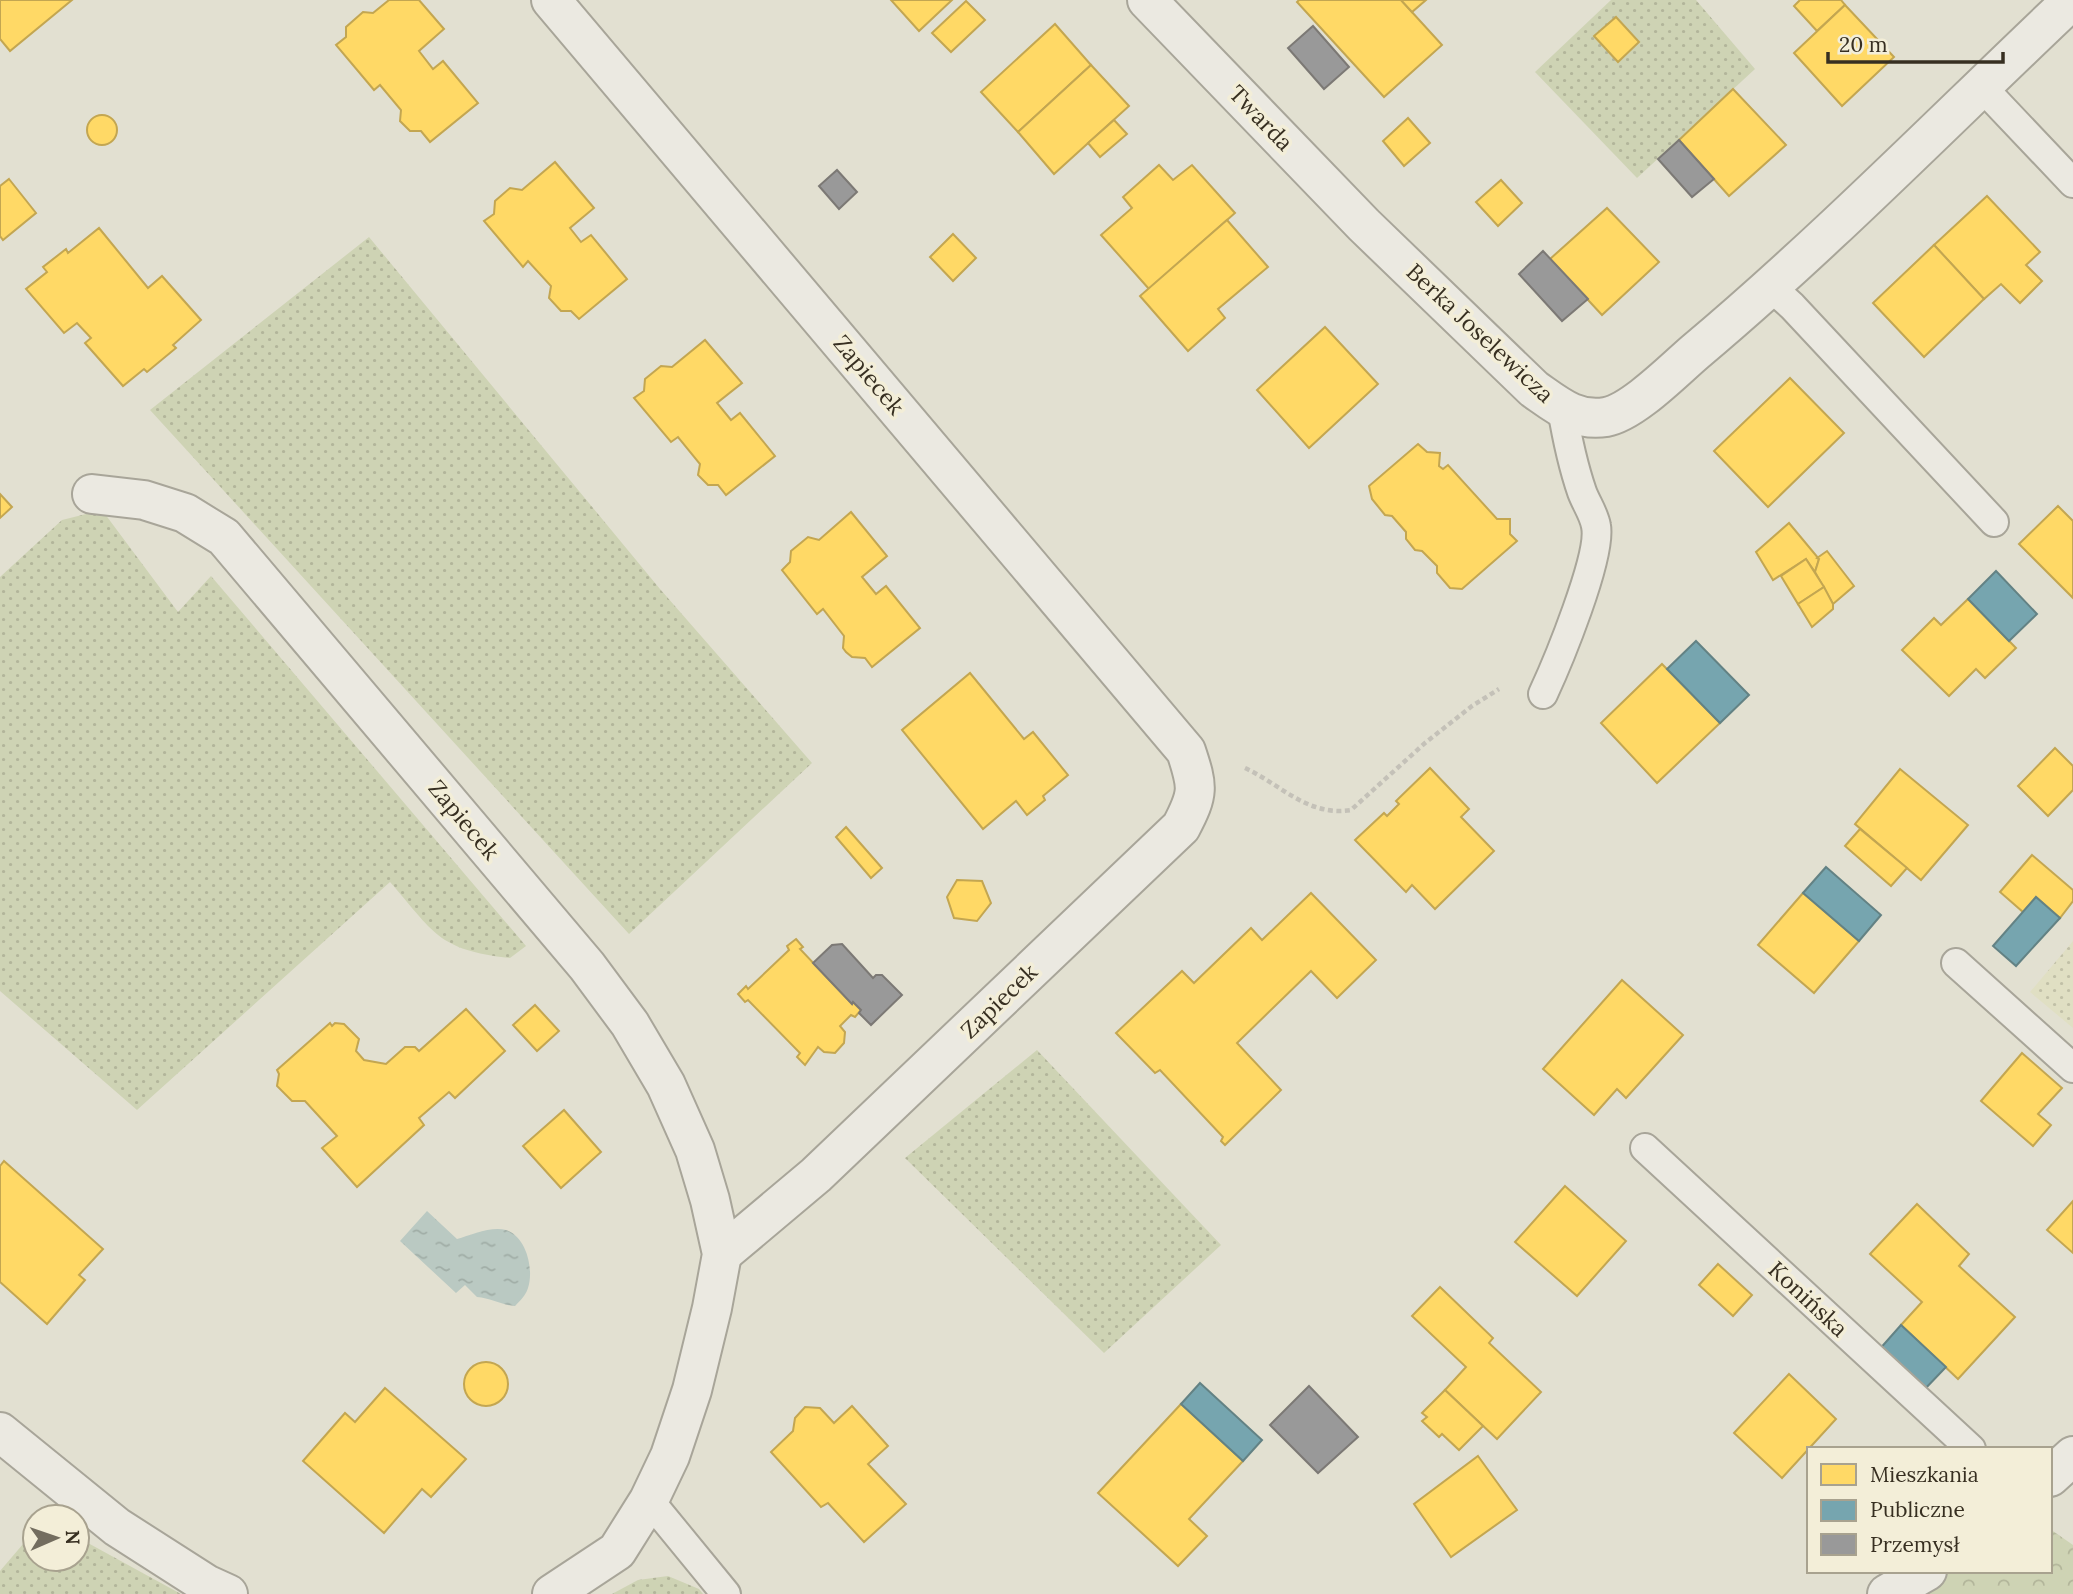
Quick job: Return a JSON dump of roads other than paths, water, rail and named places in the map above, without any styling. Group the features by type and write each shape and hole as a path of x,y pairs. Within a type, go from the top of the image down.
{"street":[{"name":"Zapiecek","path":"551,0 1186,751 1195,779 1196,794 1181,827 816,1175 722,1254"},
{"name":"Berka Joselewicza","path":"1364,225 1534,389 1562,408 1584,418 1608,416 1638,400 1772,288 2072,0"},
{"name":"Twarda","path":"1158,4 1364,225"},
{"name":"Zapiecek","path":"92,494 144,500 185,513 224,537 587,966 630,1024 666,1085 695,1150 722,1254 692,1390 670,1456 649,1500 617,1551 552,1594"},
{"path":"0,1432 117,1527 206,1584 228,1594"},
{"path":"1887,1594 1924,1573"}],"lane":[{"path":"1981,86 2073,183"},
{"path":"1772,288 1792,306 1994,523"},
{"path":"1543,694 1559,659 1592,561 1597,538 1593,516 1569,453 1562,408"},
{"path":"1956,963 2073,1068"},
{"name":"Konińska","path":"1645,1148 1968,1447"},
{"path":"649,1500 726,1594"}],"water":[{"path":"427,1211 457,1239 500,1229 519,1239 527,1255 530,1281 526,1293 515,1306 477,1297 465,1285 456,1293 400,1241"}]}
